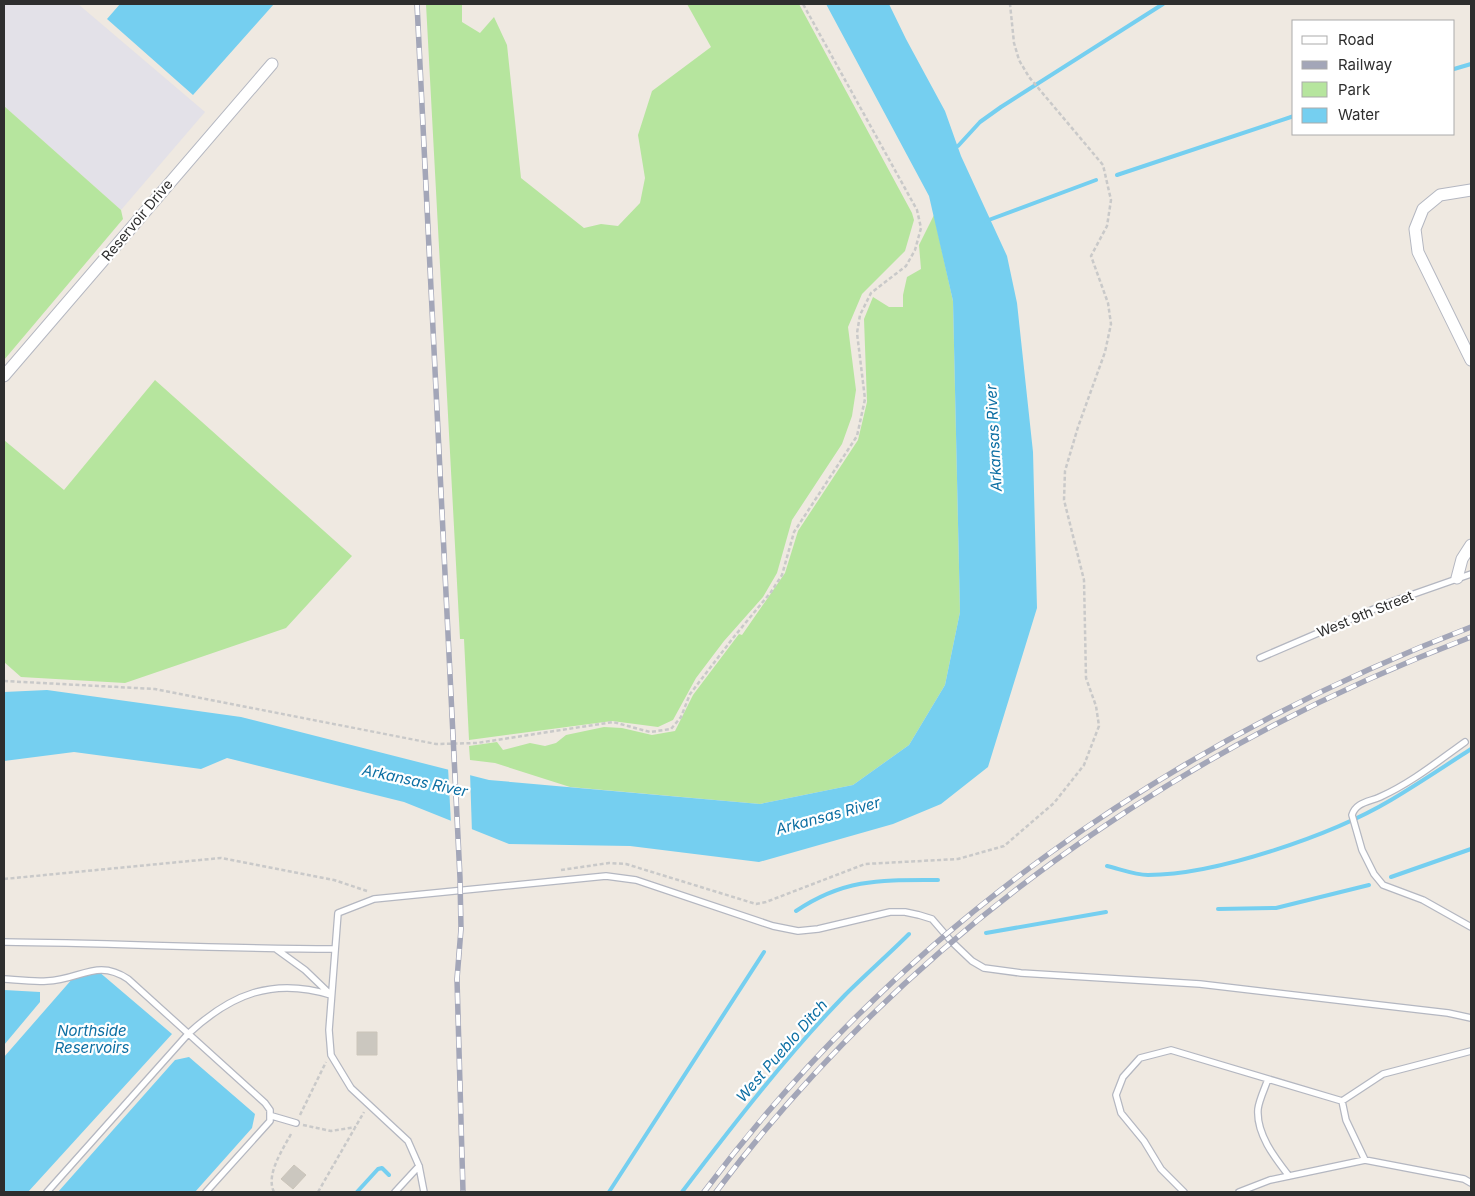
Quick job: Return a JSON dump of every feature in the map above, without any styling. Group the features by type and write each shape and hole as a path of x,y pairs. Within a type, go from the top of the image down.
{"street":[{"name":"Reservoir Drive","path":"4,376 272,64"},
{"path":"1471,190 1440,195 1423,210 1415,229 1418,252 1471,360"},
{"path":"1457,578 1462,559 1471,545"}],"lane":[{"name":"West 9th Street","path":"1260,658 1388,603 1471,574"},
{"path":"1465,742 1410,781 1378,798 1362,803 1353,810 1352,815 1362,850 1374,874 1383,885 1423,900 1471,927"},
{"path":"424,1192 419,1166 408,1141 351,1088 331,1055 329,1030 338,913 374,899 606,876 636,880 773,926 798,931 818,930 890,912 920,915 932,919 972,961 984,968 1021,973 1200,984 1448,1013 1471,1018"},
{"path":"4,942 334,949"},
{"path":"276,949 305,970 331,995"},
{"path":"4,979 47,981 102,969 116,971 128,979 265,1103 272,1116 296,1123"},
{"path":"47,1192 188,1034 207,1016 228,1002 248,994 292,987 331,995"},
{"path":"1184,1192 1161,1169 1144,1140 1121,1113 1116,1095 1123,1077 1140,1058 1171,1050 1342,1101 1383,1074 1471,1051"},
{"path":"1268,1079 1258,1109 1261,1128 1270,1150 1289,1176"},
{"path":"1342,1101 1346,1120 1365,1160"},
{"path":"206,1192 270,1121 272,1116"},
{"path":"1239,1192 1270,1180 1365,1160 1464,1179 1471,1183"},
{"path":"395,1192 419,1166"}],"path":[{"path":"4,681 155,689 436,744 477,743 613,722 650,732 671,728 681,717 696,687 733,638 772,592 782,575 794,532 857,436 865,399 857,333 860,315 871,293 906,266 915,250 921,228 917,210 803,4"},
{"path":"558,870 609,863 626,864 756,904 766,902 865,864 958,859 1004,846 1054,803 1084,765 1099,726 1096,706 1086,678 1084,580 1064,500 1066,471 1070,453 1105,352 1111,324 1108,303 1091,256 1107,226 1111,200 1103,165 1028,77 1019,60 1014,42 1010,4"},
{"path":"4,879 221,858 334,880 367,892 376,891"},
{"path":"318,1192 368,1104"},
{"path":"296,1123 331,1131 356,1127"}],"shaded area":[{"path":"4,4 78,4 205,112 121,210 4,106"}],"green space":[{"path":"426,4 462,4 462,22 480,33 494,17 507,45 521,178 584,228 601,224 618,226 640,203 645,178 638,135 652,91 711,47 687,4 799,4 912,213 914,220 905,251 862,294 848,327 856,390 852,416 842,444 792,520 777,573 763,597 724,641 696,678 673,720 658,727 612,721 469,740 464,639 460,639"},
{"path":"4,106 121,210 123,219 4,360"},
{"path":"934,215 953,301 960,612 945,685 909,745 853,785 760,804 570,787 495,763 470,760 469,746 497,742 503,750 530,743 545,746 556,743 566,735 604,727 622,728 652,735 675,731 693,695 739,634 742,635 785,573 798,531 858,440 867,402 864,319 873,297 889,307 903,307 903,295 907,277 921,269 919,245"},
{"path":"155,380 352,556 286,628 125,683 21,677 4,662 4,440 64,490"}],"water":[{"path":"120,4 274,4 193,95 107,19"},
{"name":"Arkansas River","path":"826,4 889,4 945,111 961,156 1007,256 1017,303 1033,452 1037,608 988,767 941,804 893,824 759,862 630,846 509,844 404,802 227,758 201,769 74,752 4,761 4,692 47,690 241,717 489,780 760,804 853,785 909,745 945,685 960,612 953,301 929,196"},
{"name":"Northside Reservoirs","path":"98,971 172,1034 28,1192 4,1192 4,1057 73,978"},
{"path":"4,990 40,992 40,1002 4,1045"},
{"path":"189,1057 255,1114 252,1128 195,1192 58,1192 175,1060"}],"pier":[{"path":"448,767 470,772 472,833 451,824"}],"building":[{"path":"357,1032 377,1032 377,1055 357,1055"},
{"path":"294,1165 306,1175 293,1189 281,1179"}],"waterway":[{"path":"958,146 980,122 1001,107 1163,4"},
{"path":"1455,69 1471,64"},
{"path":"1117,175 1292,117"},
{"path":"986,221 1096,180"},
{"path":"1107,866 1143,875 1176,873 1206,868 1273,851 1366,813 1401,794 1471,749"},
{"name":"West Pueblo Ditch","path":"1391,877 1471,849"},
{"path":"796,911 831,892 864,883 899,880 938,880"},
{"name":"West Pueblo Ditch","path":"1218,909 1276,908 1369,885"},
{"name":"West Pueblo Ditch","path":"986,933 1106,912"},
{"name":"West Pueblo Ditch","path":"682,1192 740,1116 823,1018 909,934"},
{"path":"609,1192 764,952"},
{"path":"357,1192 378,1169 382,1168 389,1175"}],"railway":[{"path":"417,4 460,878 461,929 457,979 463,1192"},
{"path":"704,1192 780,1098 863,1010 952,929 1047,855 1147,788 1251,728 1359,674 1471,627"},
{"path":"716,1192 791,1100 873,1014 961,934 1054,861 1152,795 1255,735 1361,683 1471,637"}]}
